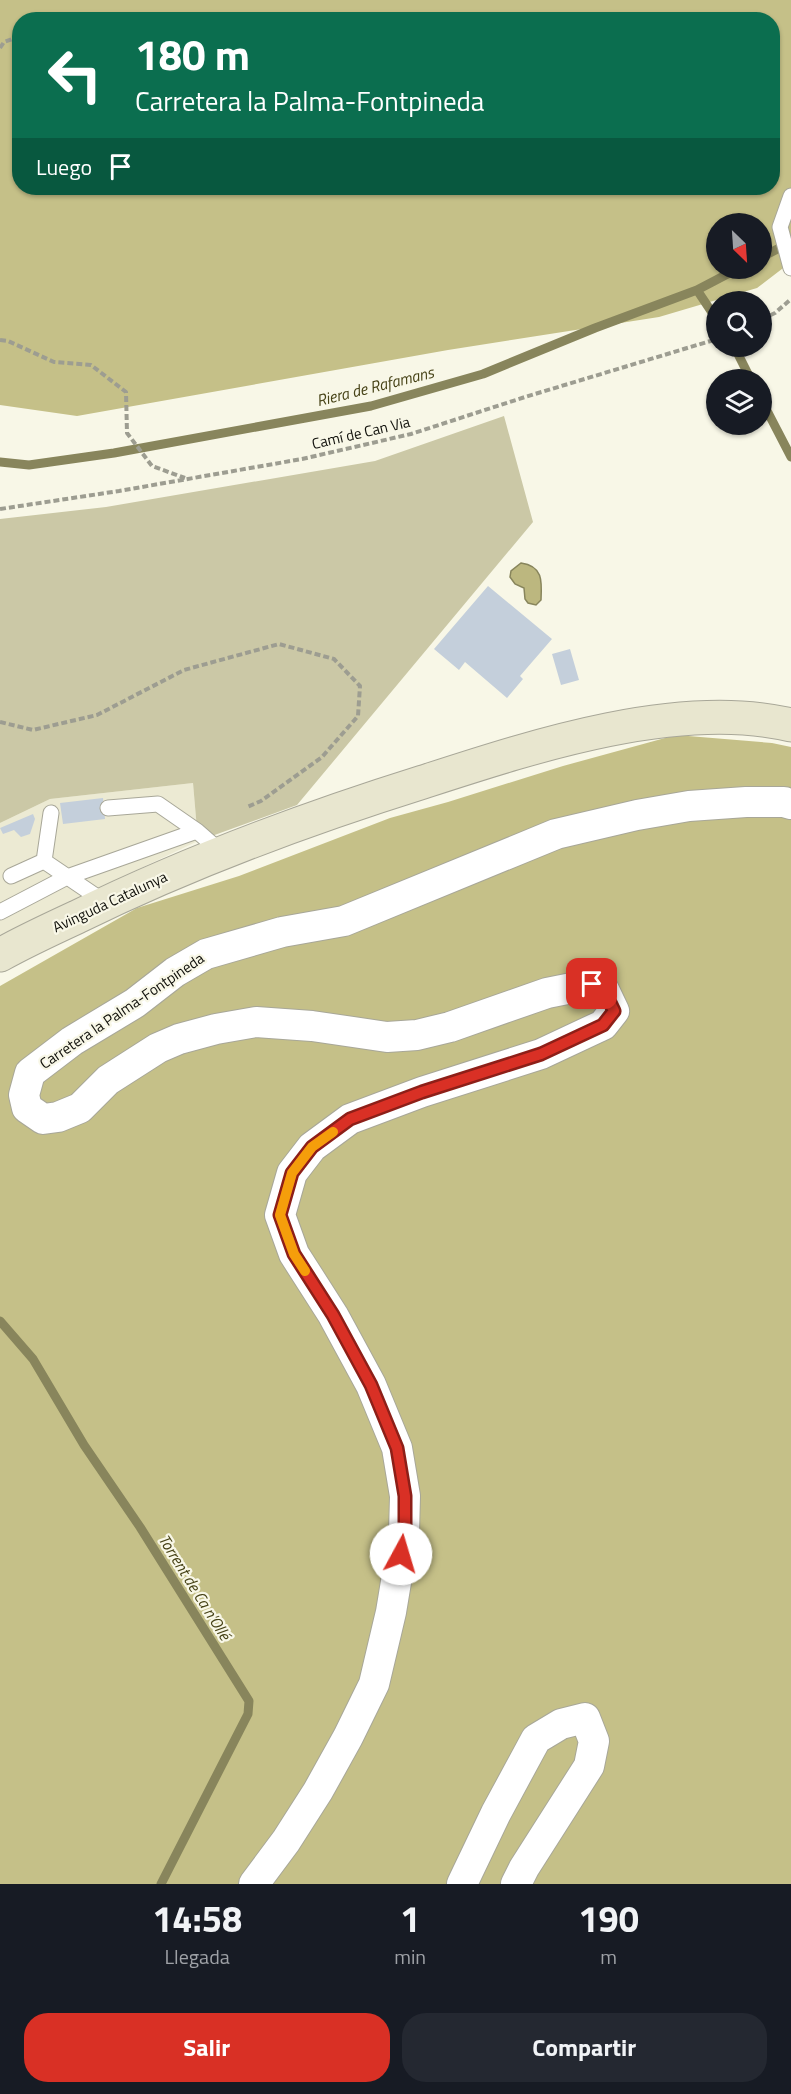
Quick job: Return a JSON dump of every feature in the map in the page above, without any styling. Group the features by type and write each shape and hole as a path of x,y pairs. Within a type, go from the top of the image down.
{"main road":[{"name":"Avinguda Catalunya","path":"0,955 106,903 221,852 298,823 466,768 614,729 678,719 733,717 791,725"}],"street":[{"name":"Carretera la Palma-Fontpineda","path":"254,1884 286,1841 318,1791 374,1684 391,1612 405,1534 405,1496 397,1448 371,1385 333,1315 294,1254 280,1215 292,1173 312,1147 350,1119 422,1092 541,1054 603,1025 614,1011 603,988 592,984 547,993 450,1027 417,1035 387,1037 312,1026 256,1022 216,1029 179,1039 158,1048 108,1080 80,1108 58,1117 43,1119 27,1108 24,1095 30,1073 72,1041 135,1003 175,972 206,954 282,932 344,921 556,834 637,815 689,806 746,802 791,804"},
{"path":"462,1884 536,1738 561,1724 585,1718 594,1741 589,1766 516,1884"}],"lane":[{"path":"791,196 780,227 791,268"},
{"path":"108,808 158,804 197,831 221,852"},
{"path":"44,861 51,813"},
{"path":"0,912 67,878 197,831"},
{"path":"10,876 44,861"},
{"path":"44,861 106,903"}],"path":[{"path":"0,48 4,42 12,39"},
{"path":"772,314 791,299"},
{"path":"0,340 8,341 54,362 92,365 126,392 127,433 152,466 186,478"},
{"name":"Camí de Can Via","path":"0,509 302,459 411,434 706,342"},
{"path":"0,722 33,730 97,715 184,670 279,644 334,659 360,686 358,716 322,757 261,801"}],"shaded area":[{"path":"0,0 791,0 791,262 772,277 772,213 706,213 706,279 769,279 757,288 747,291 706,291 706,303 659,317 448,350 77,416 0,405"},
{"path":"504,416 533,522 297,805 198,841 193,783 50,799 0,823 0,519 106,507 375,461"},
{"path":"521,563 534,567 540,576 541,600 536,605 528,603 525,599 524,588 515,584 510,577 511,571"},
{"path":"676,735 772,743 791,747 791,1884 0,1884 0,986 137,908 239,876 390,818"},
{"path":"193,783 198,841 0,935 0,823 50,799"}],"building":[{"path":"488,586 552,639 520,676 523,679 507,698 465,662 459,670 434,649"},
{"path":"570,649 579,680 561,685 552,654"},
{"path":"103,798 105,819 63,824 60,803"},
{"path":"33,814 35,819 30,834 21,837 14,830 3,834 0,828"}],"waterway":[{"name":"Riera de Rafamans","path":"772,252 789,243"},
{"name":"Riera de Rafamans","path":"0,462 29,465 114,453 371,406 483,374 595,328 697,290 718,279"},
{"path":"697,290 706,304"},
{"path":"740,357 746,369"},
{"path":"772,420 791,457"},
{"name":"Torrent de Ca n'Ollé","path":"0,1321 33,1359 84,1445 140,1527 249,1701 248,1714 161,1884"}],"slow traffic":[{"path":"305,1271 294,1254 280,1215 292,1173 312,1147 333,1132"}],"route":[{"path":"401,1554 405,1534 405,1496 397,1448 371,1385 333,1315 294,1254 280,1215 292,1173 312,1147 350,1119 422,1092 541,1054 603,1025 614,1011 603,988 592,984"}]}
